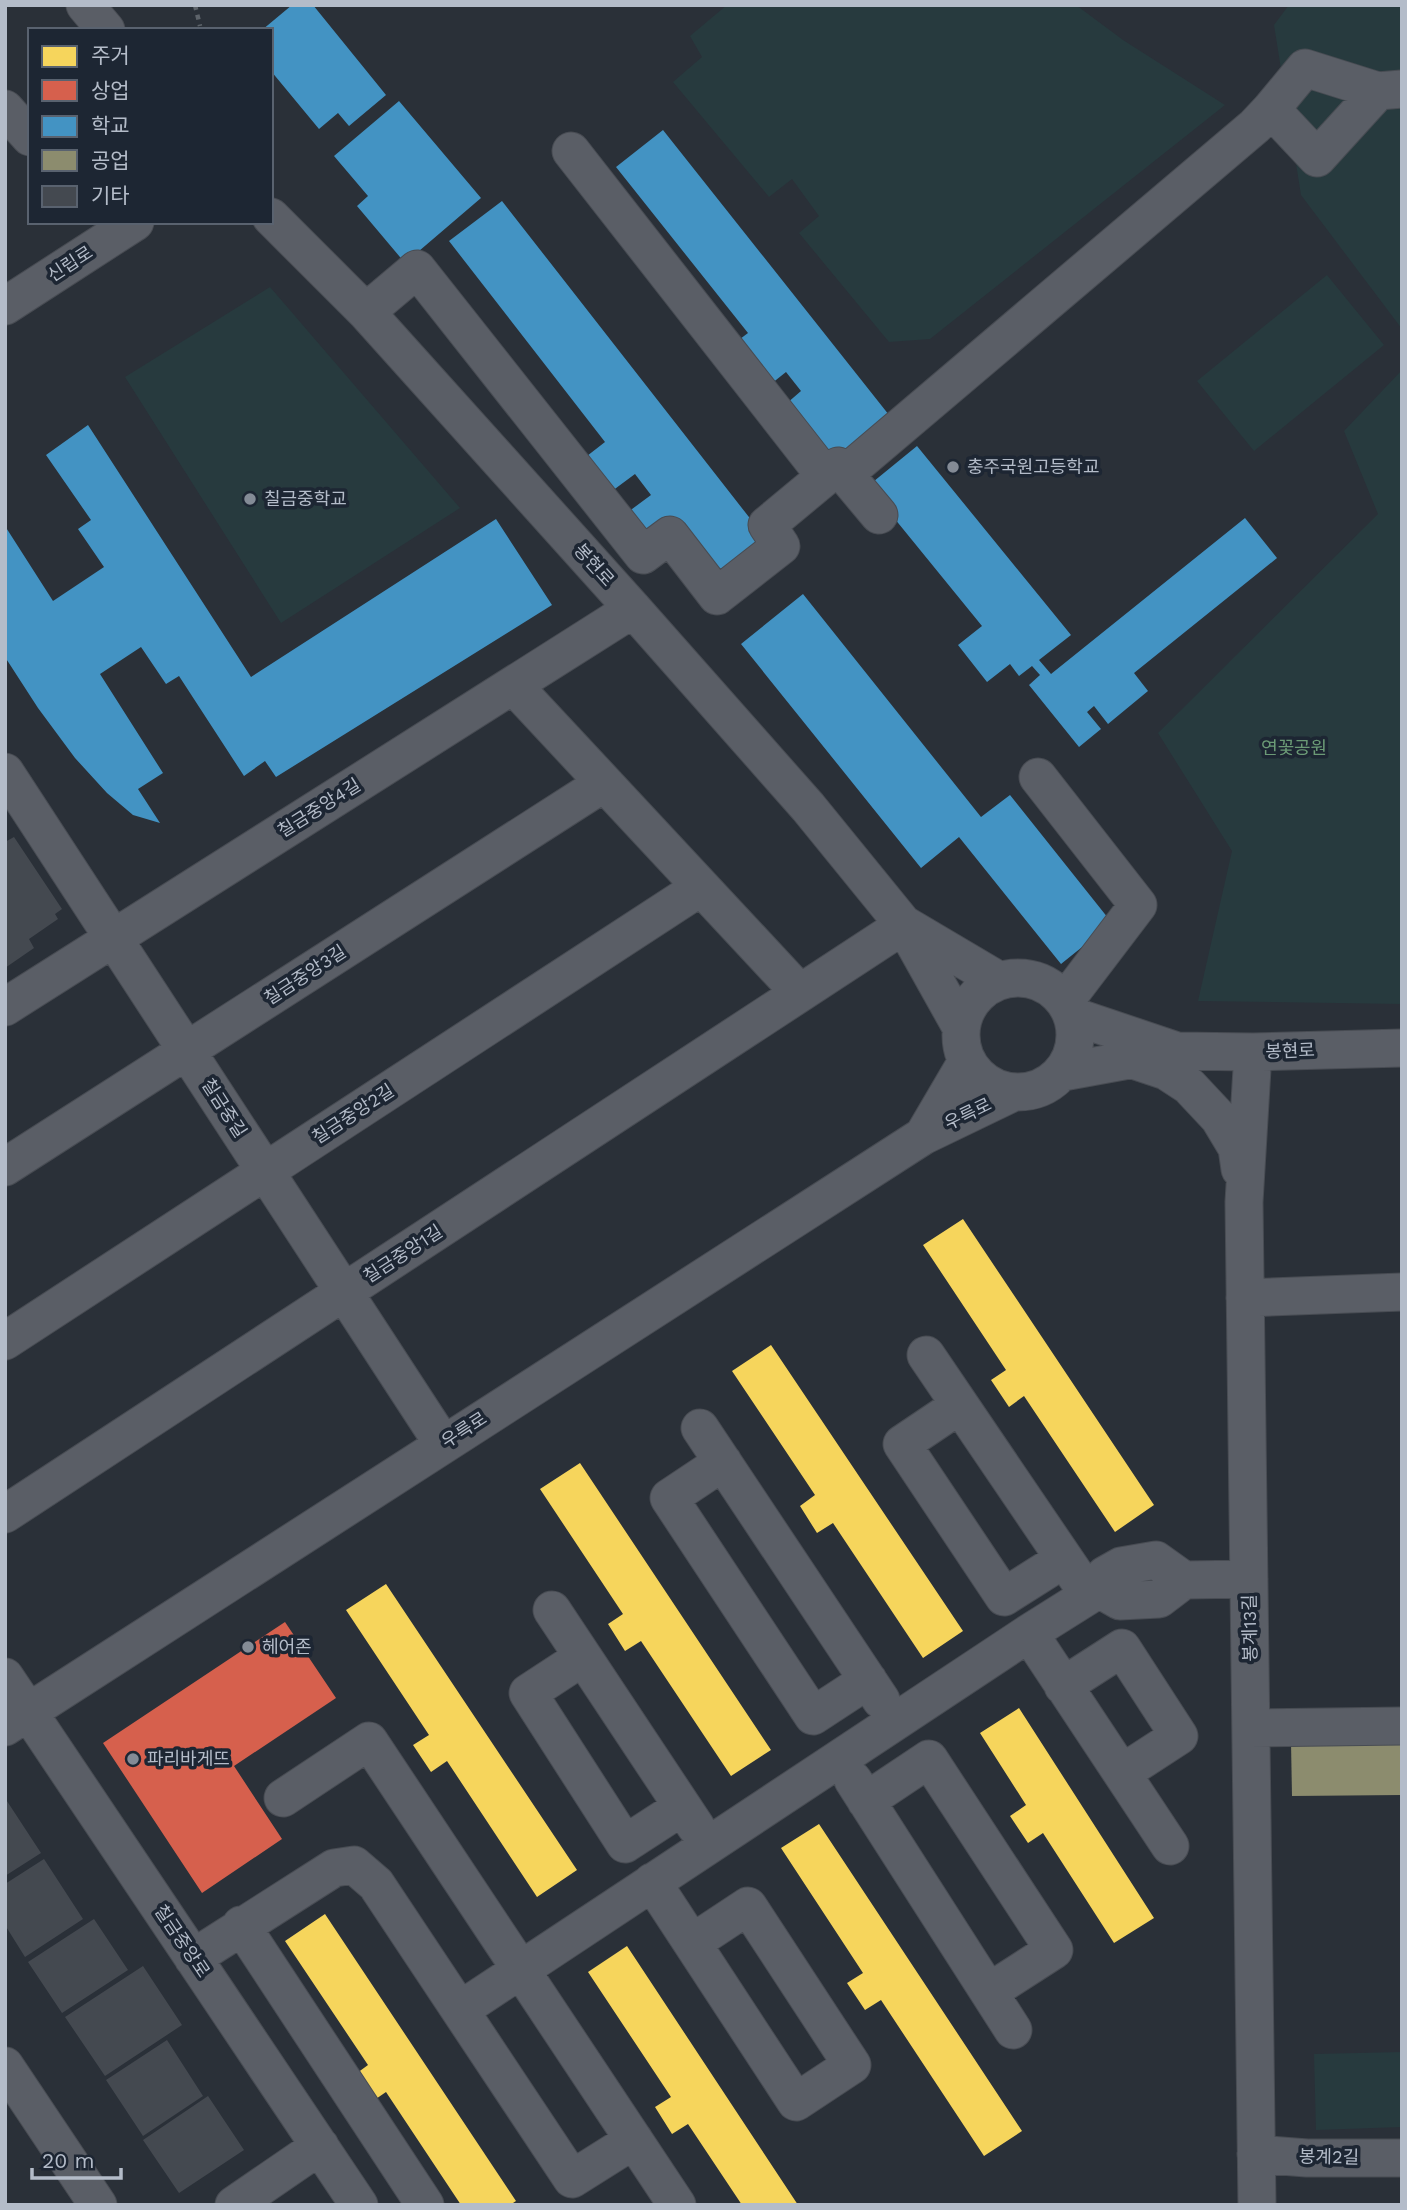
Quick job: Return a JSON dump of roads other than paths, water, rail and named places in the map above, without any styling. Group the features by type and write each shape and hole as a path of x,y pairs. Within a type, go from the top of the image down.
{"street":[{"path":"85,5 104,28"},
{"path":"366,312 417,269 643,555 670,534 717,596 781,546 767,525 835,475 1255,126 1305,68 1390,90"},
{"path":"1271,109 1317,158 1390,90"},
{"path":"5,109 28,135"},
{"path":"571,151 835,475 879,515"},
{"name":"봉현로","path":"273,219 366,312 808,807 904,925 964,1044"},
{"name":"신립로","path":"5,306 119,226"},
{"name":"칠금중앙4길","path":"5,1007 633,609"},
{"path":"513,685 800,993"},
{"name":"칠금중길","path":"5,772 443,1444"},
{"path":"1038,777 1138,905 1069,1008"},
{"name":"칠금중앙3길","path":"5,1167 604,783"},
{"name":"칠금중앙2길","path":"5,1341 701,887"},
{"name":"봉현로","path":"904,925 999,980"},
{"name":"칠금중앙1길","path":"5,1514 904,925"},
{"path":"1017,977 1035,980 1052,988 1069,1008 1076,1036 1073,1055 1063,1072 1048,1084 1031,1091 1012,1093 994,1087 978,1077 964,1044 965,1011 985,988 999,980 1017,977"},
{"name":"봉현로","path":"1069,1008 1178,1051"},
{"name":"우륵로","path":"923,1136 964,1044"},
{"name":"봉현로","path":"1063,1072 1178,1051 1402,1048"},
{"name":"봉계13길","path":"1253,1052 1244,1202 1257,2205"},
{"path":"1133,1060 1166,1072 1189,1086 1219,1118 1237,1147 1244,1202"},
{"name":"우륵로","path":"17,1719 923,1136 1012,1093"},
{"path":"1245,1298 1402,1293"},
{"path":"926,1355 1064,1559 1094,1592"},
{"path":"960,1405 902,1444 1004,1597 1064,1559"},
{"path":"700,1427 895,1721"},
{"path":"723,1462 669,1498 813,1716 868,1680"},
{"path":"460,2010 1094,1592 1105,1575 1121,1566 1156,1560 1184,1580 1249,1579"},
{"path":"552,1610 708,1845"},
{"path":"1029,1633 1170,1846"},
{"path":"1063,1686 1122,1647 1179,1736 1122,1773"},
{"path":"583,1657 528,1693 625,1844 682,1807"},
{"name":"칠금중앙로","path":"5,1677 17,1719 193,1958 359,2205"},
{"path":"1251,1728 1402,1726"},
{"path":"283,1798 369,1741 677,2205"},
{"path":"839,1759 1013,2030"},
{"path":"866,1801 929,1759 1054,1950 989,1992"},
{"path":"193,1958 334,1868 354,1865 376,1884 572,2179 634,2140"},
{"path":"652,1882 796,2102 852,2065 748,1906 692,1943"},
{"path":"242,1925 425,2205"},
{"path":"5,2066 98,2205"},
{"path":"234,2205 320,2146"},
{"name":"봉계2길","path":"1256,2154 1307,2158 1402,2158"}],"place":[{"name":"충주국원고등학교","path":"953,467"},
{"name":"칠금중학교","path":"250,499"},
{"name":"헤어존","path":"248,1647"},
{"name":"파리바게뜨","path":"133,1759"}],"park label":[{"name":"연꽃공원","path":"1294,748"}]}
